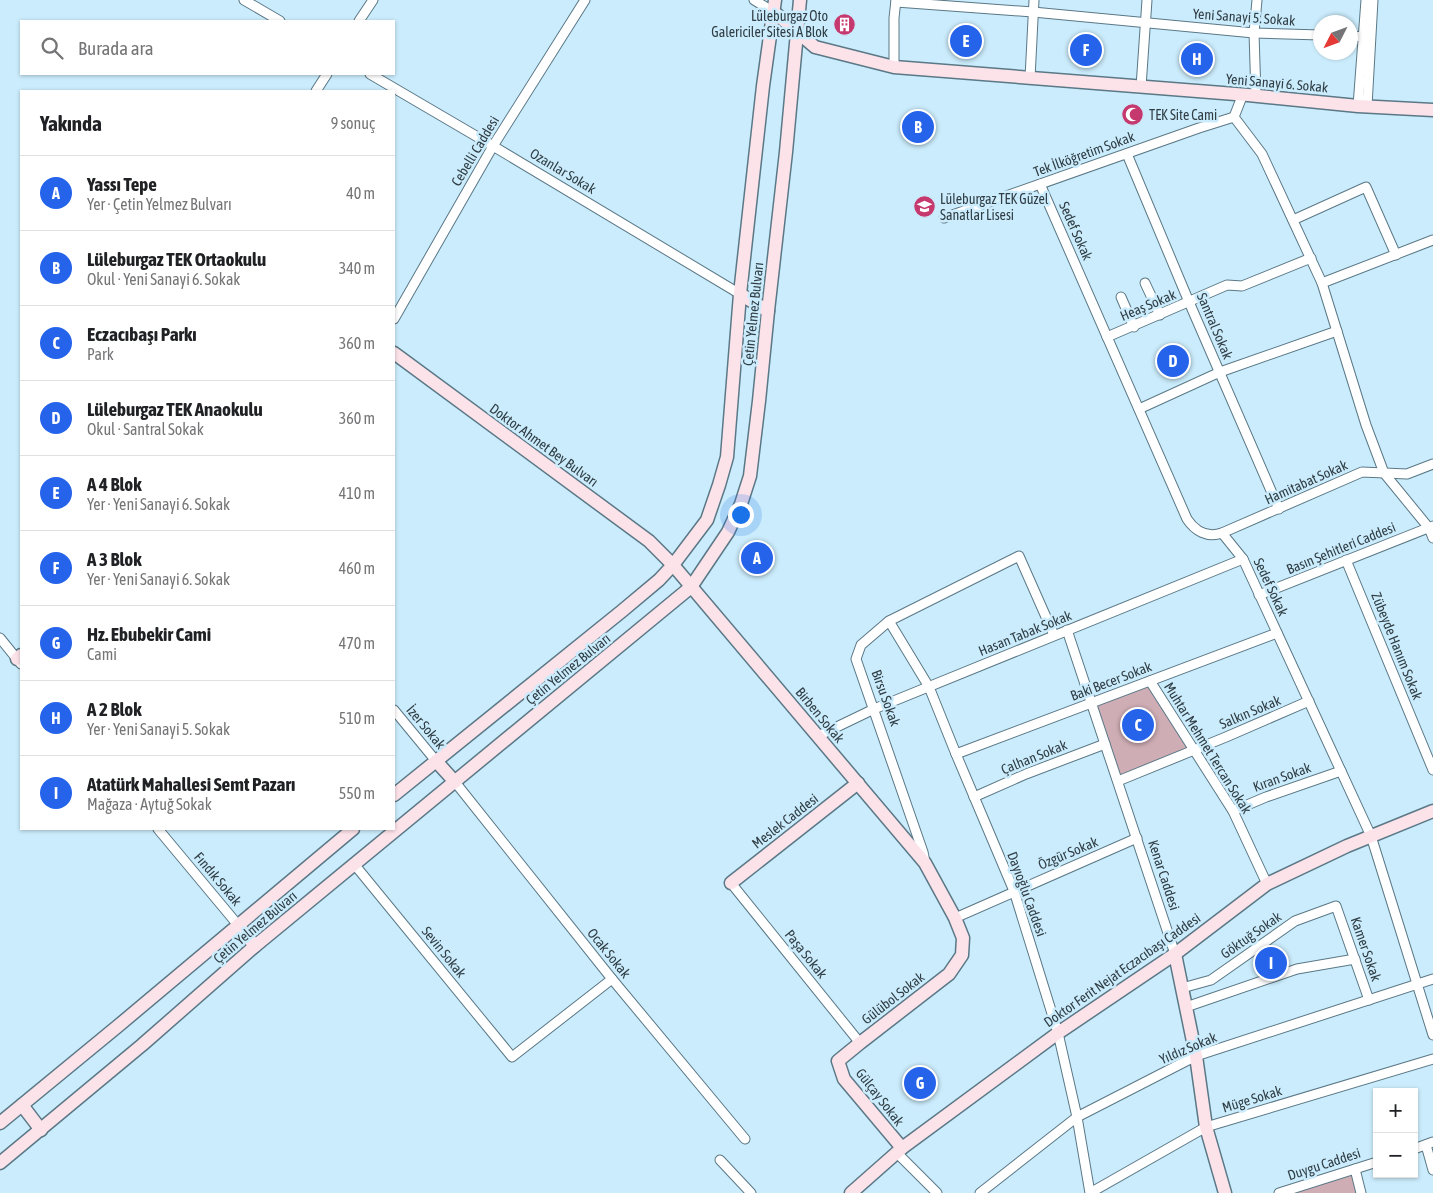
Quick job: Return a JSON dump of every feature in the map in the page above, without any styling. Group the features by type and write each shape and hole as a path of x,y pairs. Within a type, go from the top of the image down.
{"street":[{"path":"244,0 278,20"},
{"path":"361,20 373,0"},
{"name":"Cebelli Caddesi","path":"395,317 493,146 585,0"},
{"path":"754,0 775,6"},
{"name":"Çetin Yelmez Bulvarı","path":"0,1163 142,1045 255,946 692,587 728,532 741,504 750,476 786,152 800,0"},
{"path":"1030,78 1034,0"},
{"path":"1141,87 1147,0"},
{"path":"1256,96 1254,33 1257,0"},
{"path":"1362,106 1366,0"},
{"path":"1366,37 1373,0"},
{"path":"894,67 896,1"},
{"name":"Yeni Sanayi 5. Sokak","path":"896,1 1254,33 1313,35"},
{"name":"Yeni Sanayi 6. Sokak","path":"775,6 796,32 815,47 894,67 1243,94 1362,106 1433,110"},
{"name":"Çetin Yelmez Bulvarı","path":"395,794 659,580 673,565 706,520 727,458 740,294 763,86 775,6"},
{"path":"1358,36 1366,37"},
{"path":"317,90 325,75"},
{"name":"Ozanlar Sokak","path":"372,75 740,294"},
{"path":"1243,94 1234,117 1262,154 1322,283 1366,425 1384,473 1431,527 1433,538"},
{"name":"Tek İlköğretim Sokak","path":"944,218 1234,117"},
{"name":"Santral Sokak","path":"1127,154 1279,509"},
{"name":"Sedef Sokak","path":"1040,184 1187,519 1201,533 1212,535 1222,533 1243,559 1309,701 1371,836 1433,1035"},
{"path":"1293,220 1366,187 1396,254"},
{"path":"1322,283 1433,240"},
{"name":"Heaş Sokak","path":"1108,337 1226,285 1242,286 1311,258"},
{"path":"1145,283 1160,315"},
{"path":"740,294 768,311"},
{"path":"1121,297 1134,327"},
{"path":"1139,409 1220,372 1337,331"},
{"name":"Doktor Ahmet Bey Bulvarı","path":"395,354 649,541 692,587"},
{"name":"Hamitabat Sokak","path":"1222,533 1362,472 1407,474 1433,464"},
{"name":"Basın Şehitleri Caddesi","path":"1259,595 1431,527"},
{"name":"Birsu Sokak","path":"962,955 963,938 955,918 925,863 923,852 856,659 861,645 889,621 1019,556 1054,635"},
{"name":"Hasan Tabak Sokak","path":"818,736 874,709 1243,559"},
{"name":"Zübeyde Hanım Sokak","path":"1346,560 1433,770"},
{"name":"Birben Sokak","path":"692,587 925,863"},
{"name":"Dayıoğlu Caddesi","path":"889,621 929,687 1014,891 1058,1033 1077,1117 1090,1193"},
{"name":"Kenar Caddesi","path":"1067,630 1174,954 1196,1056 1206,1127 1225,1193"},
{"name":"Baki Becer Sokak","path":"956,754 1277,633"},
{"path":"0,638 20,659"},
{"name":"Muhtar Mehmet Tercan Sokak","path":"1150,681 1233,811 1268,884"},
{"name":"Salkın Sokak","path":"1118,781 1309,701"},
{"name":"İzer Sokak","path":"395,711 436,761"},
{"name":"Çalhan Sokak","path":"974,797 1026,774 1105,744"},
{"path":"436,761 455,782"},
{"name":"Kıran Sokak","path":"1233,811 1266,797 1341,771"},
{"name":"Ocak Sokak","path":"455,782 612,978 745,1139"},
{"name":"Meslek Caddesi","path":"732,883 858,783"},
{"name":"Doktor Ferit Nejat Eczacıbaşı Caddesi","path":"851,1193 900,1150 1058,1033 1174,954 1268,884 1371,836 1433,811"},
{"name":"Fındık Sokak","path":"159,830 238,925"},
{"name":"Çetin Yelmez Bulvarı","path":"0,1123 352,830"},
{"name":"Özgür Sokak","path":"955,918 1137,838"},
{"name":"Sevin Sokak","path":"354,864 512,1058 612,978"},
{"name":"Paşa Sokak","path":"732,883 860,1043"},
{"name":"Kamer Sokak","path":"1336,906 1369,1000"},
{"name":"Göktuğ Sokak","path":"1182,988 1211,980 1295,921 1336,906"},
{"path":"238,925 255,946"},
{"name":"Gülübol Sokak","path":"838,1062 949,974 962,955"},
{"path":"1186,1007 1297,969 1355,959"},
{"name":"Yıldız Sokak","path":"983,1192 1077,1117 1196,1056 1433,979"},
{"name":"Müge Sokak","path":"1090,1193 1206,1127 1433,1059"},
{"name":"Gülçay Sokak","path":"838,1062 844,1078 900,1150 937,1193"},
{"path":"22,1105 41,1130"},
{"path":"1418,1148 1430,1144 1433,1170"},
{"path":"720,1160 751,1193"},
{"name":"Duygu Caddesi","path":"1279,1193 1373,1163"},
{"path":"1355,1169 1361,1193"}],"shaded area":[{"path":"1148,685 1189,749 1120,775 1095,703"},
{"path":"1354,1173 1357,1193 1289,1193"}],"place":[{"name":"Lüleburgaz Oto Galericiler Sitesi A Blok","path":"844,24"},
{"name":"A 4 Blok","path":"966,41"},
{"name":"A 3 Blok","path":"1086,50"},
{"name":"A 2 Blok","path":"1197,59"},
{"name":"TEK Site Cami","path":"1133,115"},
{"name":"Lüleburgaz TEK Ortaokulu","path":"918,127"},
{"name":"Lüleburgaz TEK Güzel Sanatlar Lisesi","path":"924,207"},
{"name":"Lüleburgaz TEK Anaokulu","path":"1173,361"},
{"name":"Yassı Tepe","path":"757,558"},
{"name":"Eczacıbaşı Parkı","path":"1138,725"},
{"name":"Atatürk Mahallesi Semt Pazarı","path":"1271,963"},
{"name":"Hz. Ebubekir Cami","path":"920,1083"}]}
